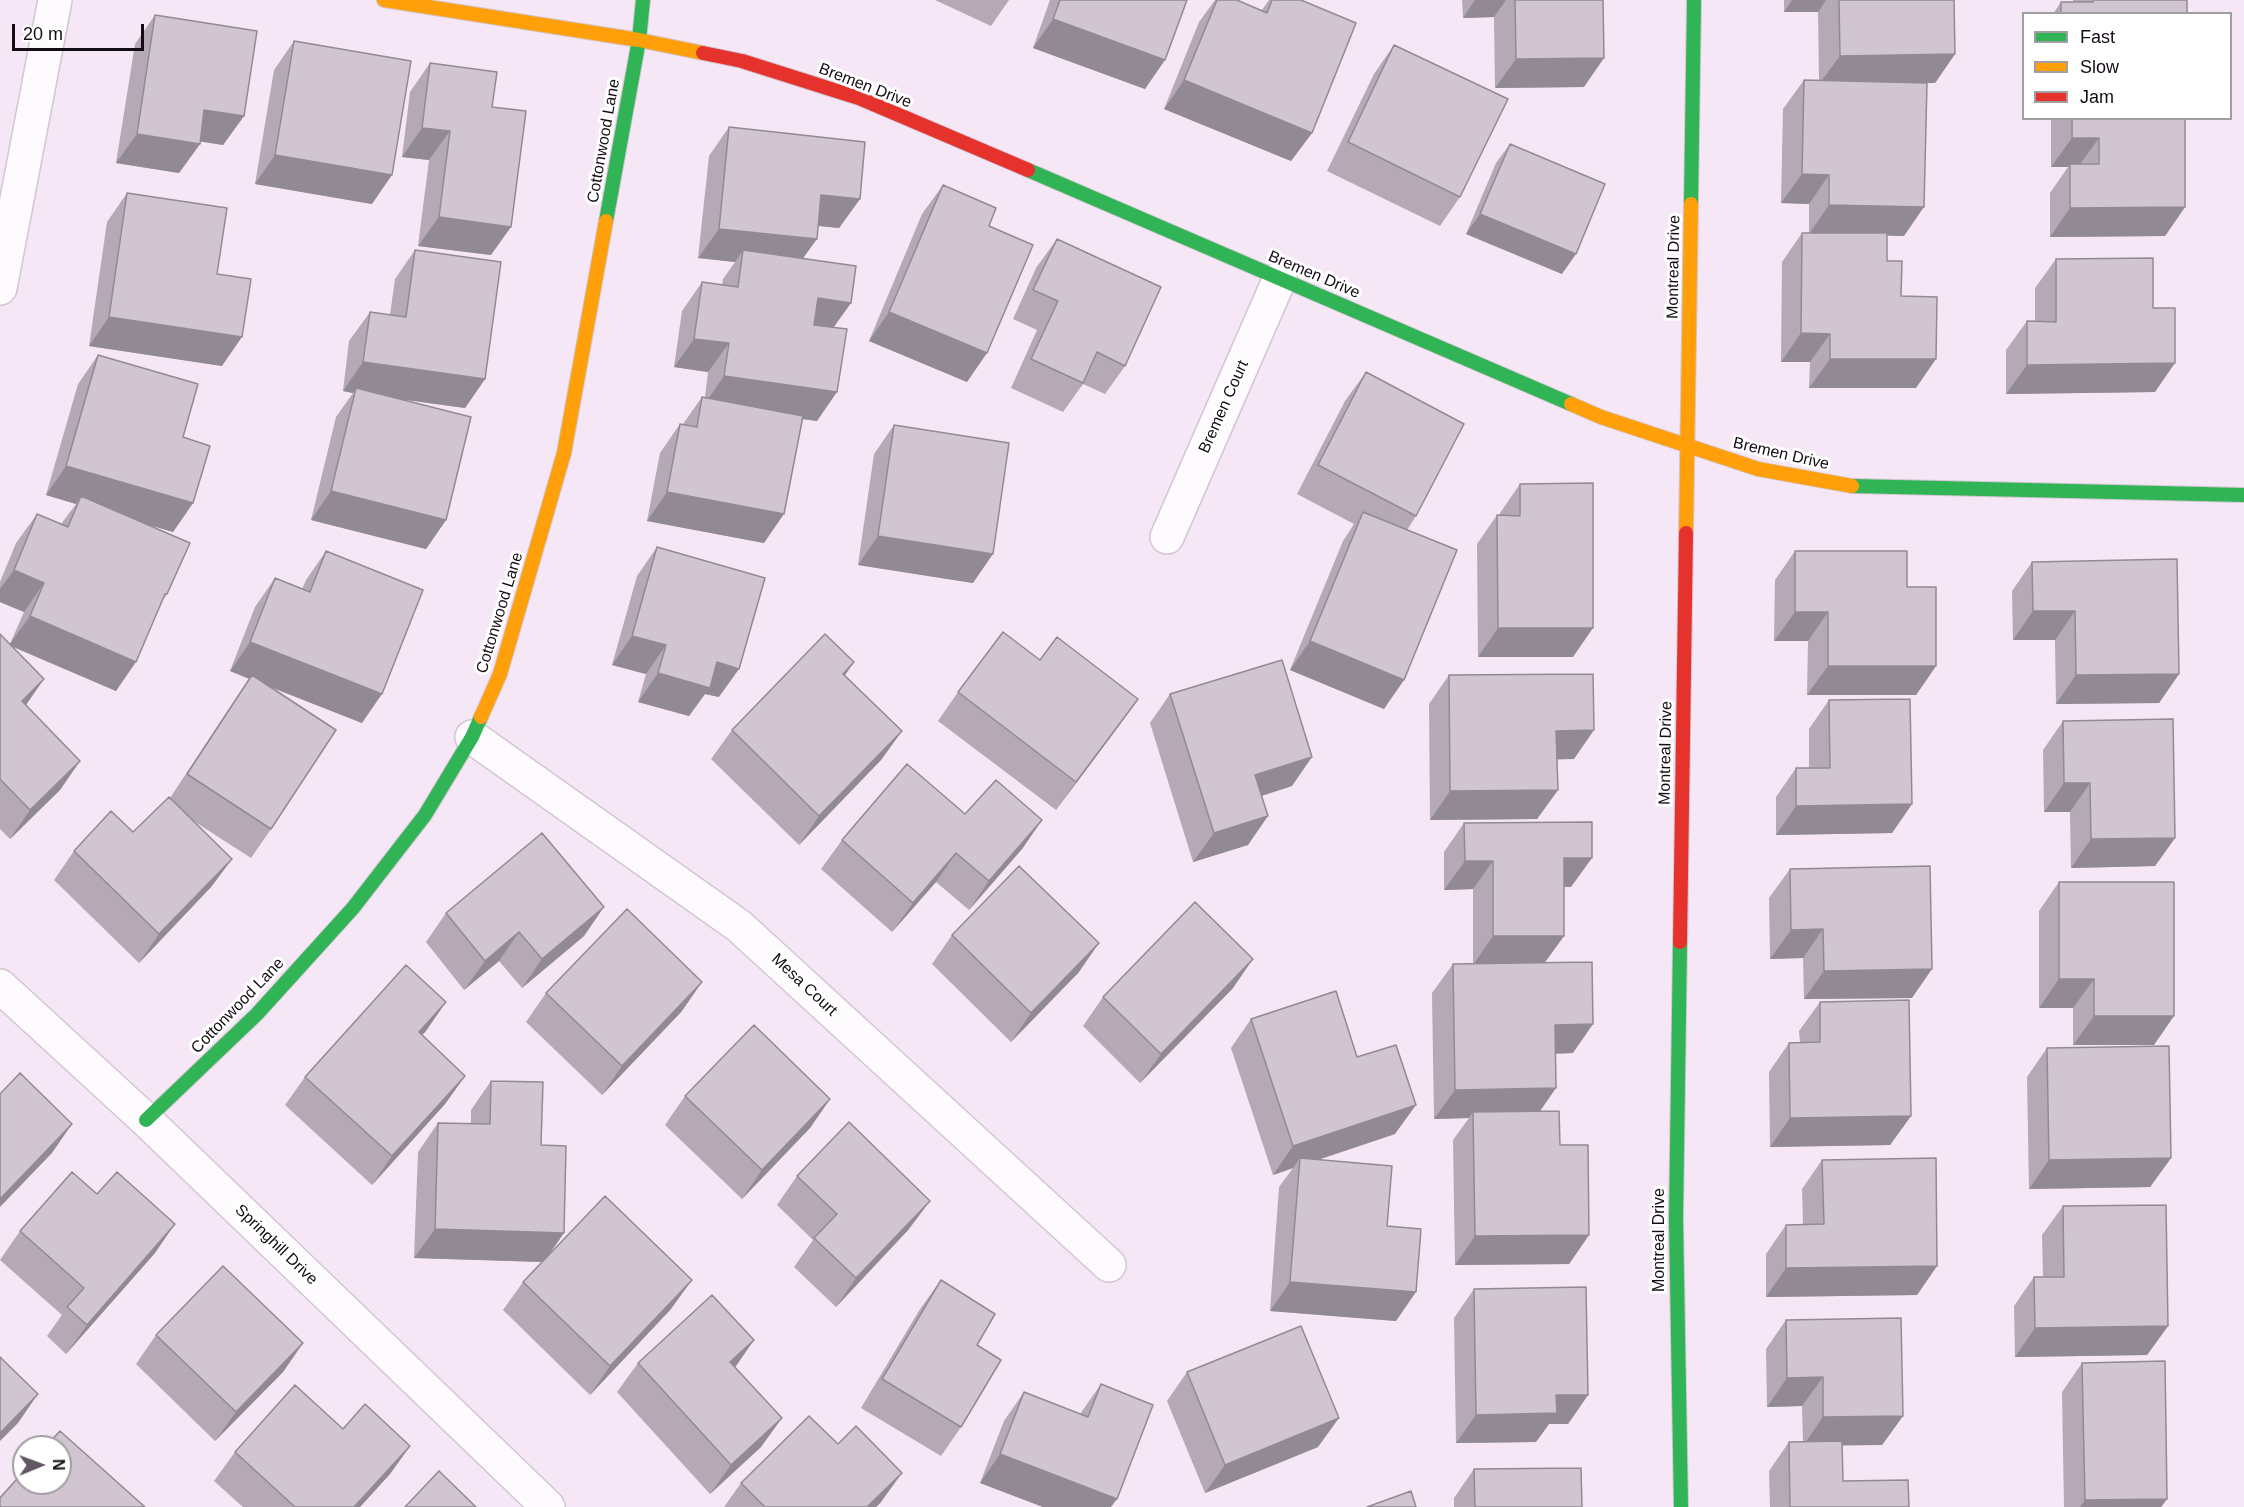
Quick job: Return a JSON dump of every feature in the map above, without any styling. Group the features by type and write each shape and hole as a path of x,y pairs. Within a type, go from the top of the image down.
{"street":[{"path":"0,288 55,0"},
{"name":"Bremen Drive","path":"384,0 639,40 742,61 859,98 1601,417 1758,469 1850,486 2244,495"},
{"name":"Cottonwood Lane","path":"146,1120 257,1014 353,908 425,815 472,737 500,674 564,453 639,40 643,0"},
{"name":"Montreal Drive","path":"1681,1507 1676,1219 1694,0"},
{"name":"Bremen Court","path":"1167,537 1280,278"},
{"name":"Mesa Court","path":"472,737 739,926 1108,1265"},
{"name":"Springhill Drive","path":"0,986 146,1120 548,1507"}],"building":[{"path":"1060,0 1187,0 1165,60 1053,19"},
{"path":"1217,0 1237,0 1267,13 1272,0 1301,0 1356,23 1312,133 1184,80"},
{"path":"1515,0 1603,0 1604,58 1516,59"},
{"path":"1839,0 1954,0 1955,54 1840,56"},
{"path":"2093,0 2187,0 2187,12 2061,12 2061,2 2093,2"},
{"path":"155,15 257,31 244,116 204,110 200,144 137,134"},
{"path":"294,41 411,61 392,175 275,155"},
{"path":"1394,45 1508,99 1460,197 1348,142"},
{"path":"430,63 497,72 492,107 526,111 511,227 439,217 450,131 422,128"},
{"path":"1804,80 1927,83 1924,207 1829,205 1829,175 1802,174"},
{"path":"2072,120 2185,120 2185,207 2070,208 2070,164 2099,164 2099,138 2072,138"},
{"path":"729,127 865,142 860,199 821,195 817,239 719,229"},
{"path":"1510,144 1605,184 1576,254 1480,214"},
{"path":"943,185 996,208 989,226 1033,245 987,353 889,312"},
{"path":"127,193 227,208 217,274 251,279 242,337 109,317"},
{"path":"1802,233 1887,233 1887,261 1902,261 1901,296 1937,297 1936,359 1830,359 1830,334 1801,333"},
{"path":"1057,239 1161,287 1125,366 1097,352 1083,383 1031,359 1058,301 1033,290"},
{"path":"415,250 501,262 485,379 363,362 370,312 406,317"},
{"path":"743,250 856,266 851,303 818,298 814,325 847,329 837,392 724,376 729,343 694,339 702,282 738,287"},
{"path":"2153,258 2153,308 2175,308 2175,363 2027,365 2027,321 2056,322 2056,259"},
{"path":"98,355 198,384 183,437 210,446 193,503 66,466"},
{"path":"1366,372 1464,424 1416,516 1318,465"},
{"path":"356,388 471,417 446,520 331,491"},
{"path":"702,397 803,416 784,514 667,492 680,424 697,427"},
{"path":"894,425 1009,443 993,554 878,536"},
{"path":"1593,483 1593,628 1498,628 1497,515 1520,516 1520,484"},
{"path":"81,496 190,543 136,662 30,616 44,583 14,570 37,514 68,527"},
{"path":"1363,512 1457,550 1404,680 1310,641"},
{"path":"657,547 765,578 739,669 717,662 710,688 658,673 666,645 632,636"},
{"path":"326,551 423,590 382,694 250,642 275,578 310,592"},
{"path":"1795,551 1907,551 1907,587 1936,587 1936,666 1828,666 1828,612 1795,612"},
{"path":"2177,559 2179,674 2076,675 2075,611 2033,611 2032,562"},
{"path":"1003,632 1040,660 1057,637 1138,699 1076,782 958,692"},
{"path":"0,634 44,679 22,701 80,761 30,810 0,779"},
{"path":"825,634 854,662 843,674 902,731 819,816 732,730"},
{"path":"1282,660 1312,757 1255,775 1268,816 1214,833 1170,694"},
{"path":"1593,674 1594,730 1556,731 1558,790 1450,791 1449,675"},
{"path":"252,675 336,730 271,829 187,774"},
{"path":"1910,699 1912,804 1796,806 1796,768 1830,768 1829,700"},
{"path":"2173,719 2175,838 2091,839 2090,783 2064,783 2063,721"},
{"path":"907,764 965,814 996,780 1042,820 989,881 956,853 913,903 842,840"},
{"path":"169,797 232,859 159,934 74,851 111,811 133,832"},
{"path":"1592,822 1592,858 1564,858 1564,936 1493,936 1493,861 1465,861 1464,823"},
{"path":"542,833 604,907 542,959 519,932 485,961 446,913"},
{"path":"1019,866 1099,943 1031,1013 952,935"},
{"path":"1930,866 1932,969 1824,971 1823,929 1791,930 1790,869"},
{"path":"2059,882 2174,882 2174,1016 2094,1016 2094,979 2059,979"},
{"path":"1195,902 1253,959 1161,1054 1103,997"},
{"path":"627,909 702,982 622,1066 546,993"},
{"path":"1592,962 1593,1024 1555,1025 1556,1088 1455,1090 1453,964"},
{"path":"406,965 446,1002 419,1032 465,1076 392,1156 305,1077"},
{"path":"1336,991 1357,1057 1396,1045 1416,1105 1293,1146 1251,1019"},
{"path":"1909,1000 1911,1116 1790,1118 1789,1043 1820,1042 1820,1002"},
{"path":"754,1025 830,1099 762,1170 685,1096"},
{"path":"2169,1046 2171,1158 2049,1160 2047,1048"},
{"path":"20,1073 72,1124 0,1199 0,1094"},
{"path":"491,1081 543,1082 541,1145 566,1146 564,1233 435,1229 438,1123 490,1124"},
{"path":"1559,1111 1560,1145 1588,1145 1589,1235 1475,1236 1473,1112"},
{"path":"849,1122 930,1201 856,1278 814,1238 837,1214 797,1176"},
{"path":"1300,1158 1392,1166 1387,1226 1421,1229 1416,1292 1290,1282"},
{"path":"1936,1158 1937,1266 1786,1268 1786,1225 1824,1224 1822,1160"},
{"path":"72,1172 97,1194 117,1172 175,1224 87,1325 67,1307 84,1288 20,1231"},
{"path":"605,1196 692,1280 610,1366 523,1282"},
{"path":"2166,1205 2168,1326 2035,1328 2034,1277 2064,1277 2063,1206"},
{"path":"223,1266 303,1343 236,1412 156,1335"},
{"path":"941,1280 995,1314 977,1345 1001,1360 961,1427 882,1379"},
{"path":"1586,1287 1588,1395 1556,1395 1557,1413 1476,1415 1474,1289"},
{"path":"712,1295 754,1340 730,1362 782,1418 731,1465 638,1363"},
{"path":"1901,1318 1903,1416 1823,1417 1823,1377 1787,1378 1786,1320"},
{"path":"1301,1326 1339,1418 1225,1465 1187,1372"},
{"path":"0,1357 38,1394 0,1433"},
{"path":"2165,1361 2167,1499 2085,1500 2082,1363"},
{"path":"1101,1384 1153,1405 1117,1499 1000,1454 1024,1392 1088,1417"},
{"path":"295,1385 343,1429 365,1404 410,1446 354,1507 295,1507 235,1452"},
{"path":"809,1416 838,1444 856,1426 902,1473 867,1507 765,1507 741,1483"},
{"path":"1842,1441 1843,1481 1908,1480 1909,1507 1790,1507 1789,1442"},
{"path":"72,1442 145,1507 0,1507 0,1498 12,1484 12,1495 72,1495"},
{"path":"1581,1468 1582,1507 1475,1507 1474,1469"},
{"path":"439,1471 476,1507 405,1507"},
{"path":"1411,1491 1416,1507 1367,1507"}],"traffic: fast":[{"path":"606,221 639,40 643,0"},
{"path":"1691,204 1694,0"},
{"path":"1028,170 1571,404"},
{"path":"1852,486 2244,495"},
{"path":"146,1120 257,1014 353,908 425,815 472,737 481,717"},
{"path":"1680,942 1676,1219 1681,1507"}],"traffic: slow":[{"path":"384,0 639,40 703,53"},
{"path":"1686,533 1691,204"},
{"path":"481,717 500,674 564,453 606,221"},
{"path":"1571,404 1601,417 1758,469 1852,486"}],"traffic: jam":[{"path":"703,53 742,61 859,98 1028,170"},
{"path":"1680,942 1686,533"}]}
